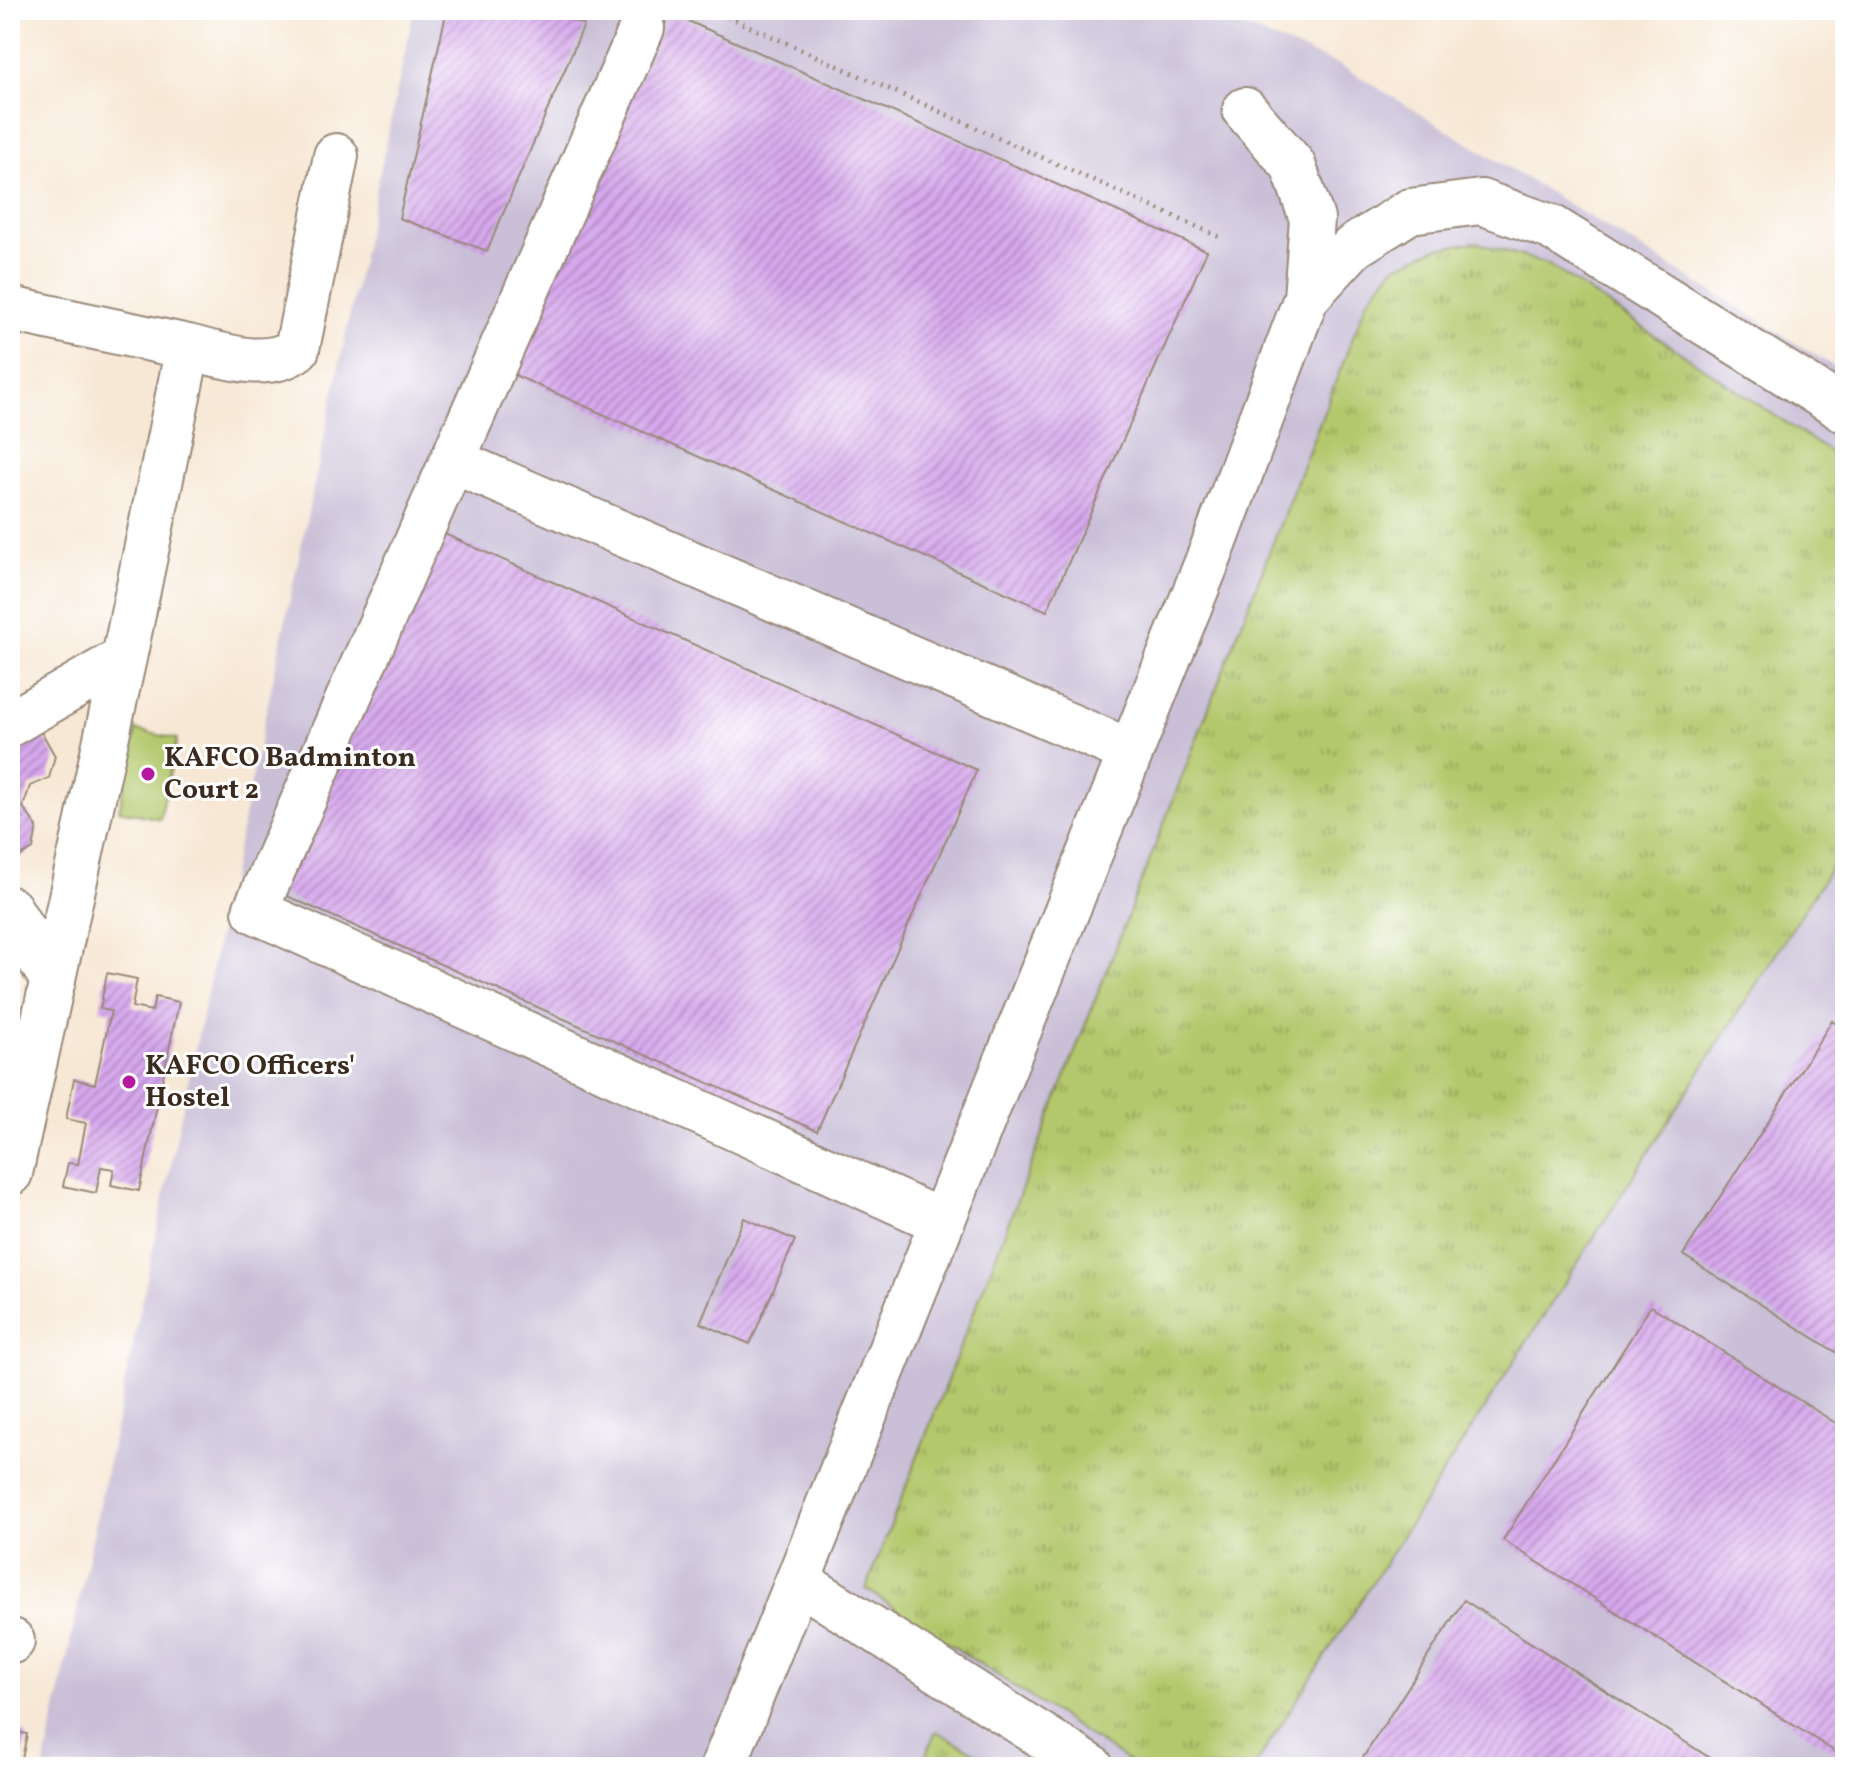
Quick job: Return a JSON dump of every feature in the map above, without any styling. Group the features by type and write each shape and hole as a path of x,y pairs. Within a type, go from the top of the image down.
{"street":[{"path":"642,28 255,911 942,1222"},
{"path":"723,1767 1210,555 1306,298 1312,219 1293,165 1245,110"},
{"path":"10,309 256,361 282,357 297,349 336,156"},
{"path":"1306,298 1353,247 1410,211 1481,202 1551,227 1845,410"},
{"path":"10,1173 124,658 188,347"},
{"path":"453,461 1131,752"},
{"path":"10,724 124,658"},
{"path":"10,909 53,981"},
{"path":"798,1581 1091,1767"}],"path":[{"path":"713,10 1222,238"}],"shaded area":[{"path":"414,10 1203,10 1342,66 1845,373 1845,1767 44,1767"}],"green space":[{"path":"1475,242 1547,264 1845,462 1845,846 1254,1767 1137,1767 866,1589 1367,301 1394,267 1437,248"},
{"name":"KAFCO Badminton Court 2","path":"136,730 177,739 160,819 119,810"},
{"path":"936,1731 1001,1767 921,1767"}],"building":[{"path":"447,10 543,10 584,25 487,251 399,218"},
{"path":"670,13 1207,251 1047,611 510,373"},
{"path":"440,532 977,770 817,1131 280,893"},
{"path":"37,724 55,756 49,778 30,786 23,807 37,827 33,849 10,862 10,740"},
{"name":"KAFCO Officers' Hostel","path":"107,973 137,979 132,1007 152,1011 155,997 179,1002 139,1191 111,1185 114,1169 101,1167 96,1193 63,1186 68,1163 78,1164 86,1123 66,1119 74,1079 95,1084 111,1011 100,1009"},
{"path":"1832,1021 1845,1030 1845,1358 1683,1255"},
{"path":"744,1218 795,1240 750,1344 700,1323"},
{"path":"1651,1306 1845,1429 1845,1758 1503,1540"},
{"path":"1464,1600 1724,1767 1357,1767"},
{"path":"10,1686 18,1688 11,1718 10,1718"},
{"path":"10,1731 27,1734 21,1764 10,1762"}],"place":[{"name":"KAFCO Badminton Court 2","path":"148,774"},
{"name":"KAFCO Officers' Hostel","path":"129,1082"}]}
